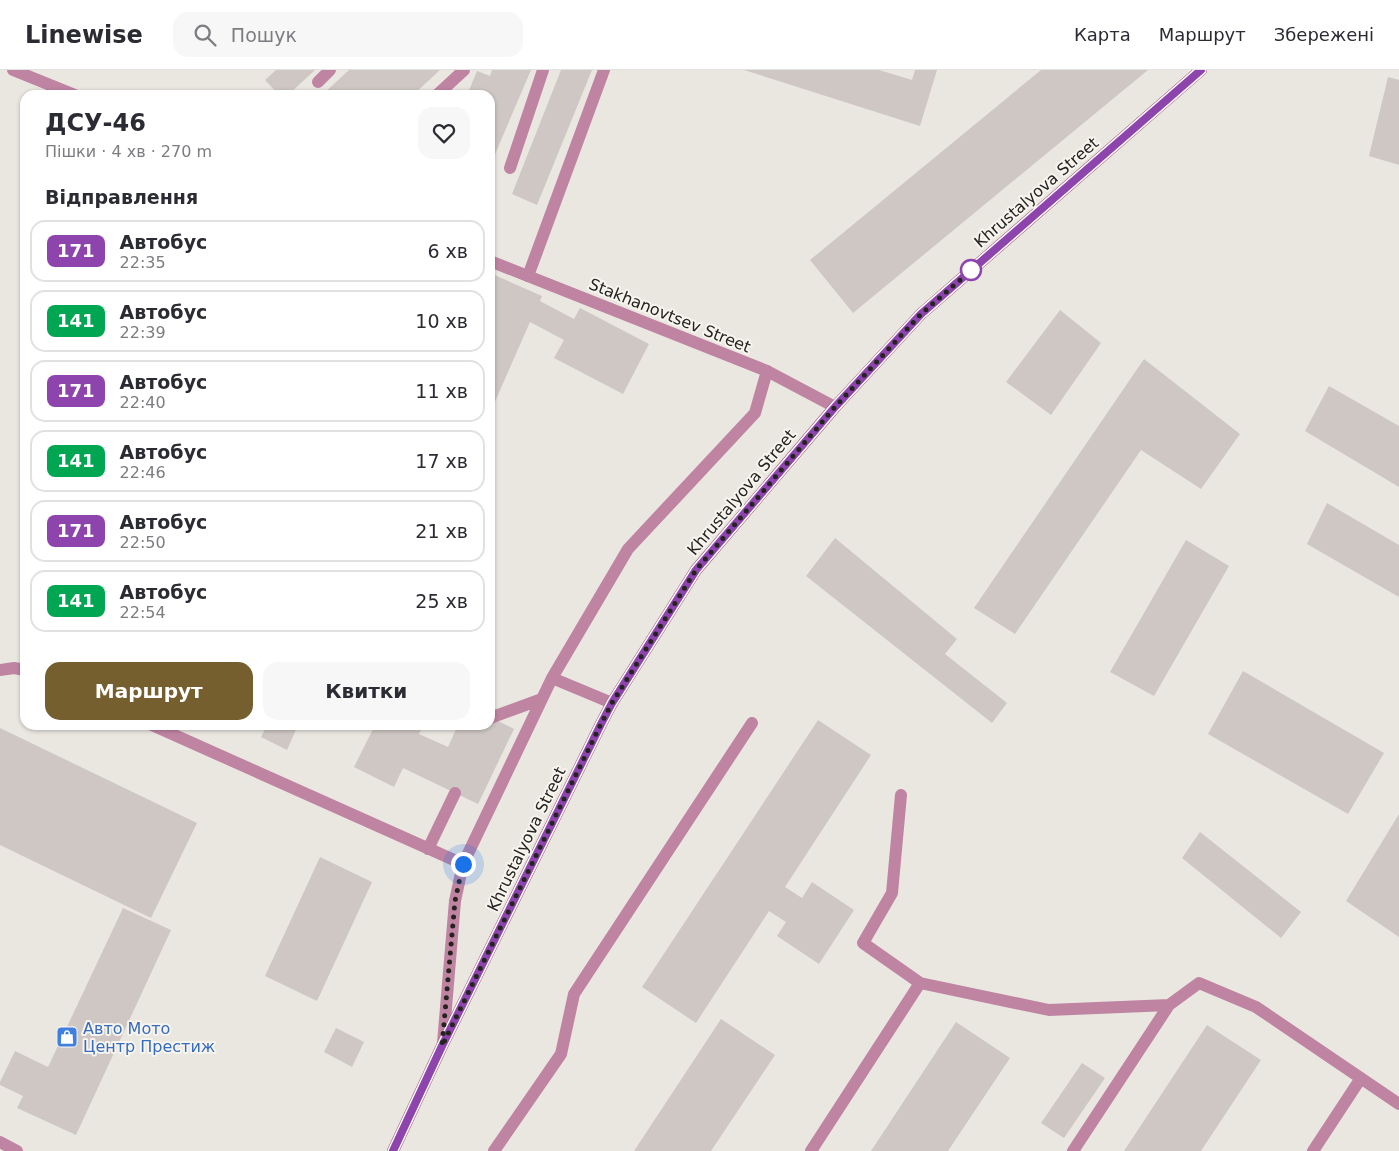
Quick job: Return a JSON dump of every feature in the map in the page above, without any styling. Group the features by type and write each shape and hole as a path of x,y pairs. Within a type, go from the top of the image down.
{"main road":[{"name":"Khrustalyova Street","path":"393,1151 442,1046 612,703 696,570 835,407 921,314 1201,70"}],"street":[{"path":"13,70 63,90"},
{"path":"318,82 330,70"},
{"path":"442,90 464,70"},
{"path":"510,168 543,70"},
{"path":"528,276 604,70"},
{"name":"Stakhanovtsev Street","path":"495,262 767,371 835,407"},
{"path":"442,1046 455,901 463,864 552,678 628,549 755,413 767,371"},
{"path":"0,670 20,669"},
{"path":"552,678 612,703"},
{"path":"495,716 542,699"},
{"path":"494,1151 561,1054 574,994 752,723"},
{"path":"163,730 463,864"},
{"path":"428,849 454,793"},
{"path":"901,795 892,893 863,943 920,983 1049,1010 1169,1005"},
{"path":"812,1151 920,983"},
{"path":"1073,1151 1169,1005 1199,983 1256,1007 1399,1104"},
{"path":"1313,1151 1361,1078"},
{"path":"0,1142 17,1151"}],"building":[{"path":"276,70 315,70 293,90 274,90 265,80"},
{"path":"349,70 440,70 418,90 327,90"},
{"path":"492,70 531,70 495,154 495,90 469,90 477,71 490,76"},
{"path":"561,70 592,70 537,205 512,194"},
{"path":"744,70 879,70 912,80 915,70 937,70 920,126"},
{"path":"1041,70 1148,70 853,313 810,260"},
{"path":"1388,77 1399,80 1399,165 1369,156"},
{"path":"495,275 542,296 540,301 574,319 580,308 649,344 623,394 554,358 564,340 530,322 495,402"},
{"path":"1060,310 1101,343 1051,415 1006,382"},
{"path":"1144,359 1240,434 1201,489 1141,450 1015,634 974,608"},
{"path":"1329,386 1399,426 1399,487 1305,431"},
{"path":"1327,503 1399,545 1399,597 1307,544"},
{"path":"835,538 957,639 945,654 1007,703 992,723 806,576"},
{"path":"1186,540 1229,566 1154,696 1110,672"},
{"path":"1243,671 1384,753 1348,814 1208,734"},
{"path":"495,720 514,729 478,804 403,768 394,787 354,767 372,730 421,730 419,734 448,747 456,730 495,730"},
{"path":"818,720 871,755 785,887 802,898 812,882 854,910 819,964 777,936 786,922 769,911 696,1023 642,987"},
{"path":"0,728 197,823 151,918 0,845"},
{"path":"264,730 296,730 287,750 261,737"},
{"path":"1399,814 1399,937 1346,901"},
{"path":"1200,832 1301,912 1281,938 1182,858"},
{"path":"320,857 372,882 317,1001 265,976"},
{"path":"123,908 171,930 76,1135 17,1108 23,1096 0,1085 0,1082 15,1051 48,1067"},
{"path":"721,1019 775,1055 711,1151 634,1151"},
{"path":"956,1022 1010,1058 948,1151 871,1151"},
{"path":"1207,1025 1261,1060 1201,1151 1124,1151"},
{"path":"336,1028 364,1042 352,1067 324,1052"},
{"path":"1082,1063 1105,1078 1064,1138 1041,1123"}],"bus line":[{"name":"171","path":"393,1151 442,1046 601,724 612,703 696,570 835,407 921,314 1201,70"}],"place":[{"name":"Авто Мото Центр Престиж","path":"67,1037"}],"route":[{"path":"463,864 455,901 442,1046 612,703 696,570 835,407 921,314 975,267 971,270"}]}
